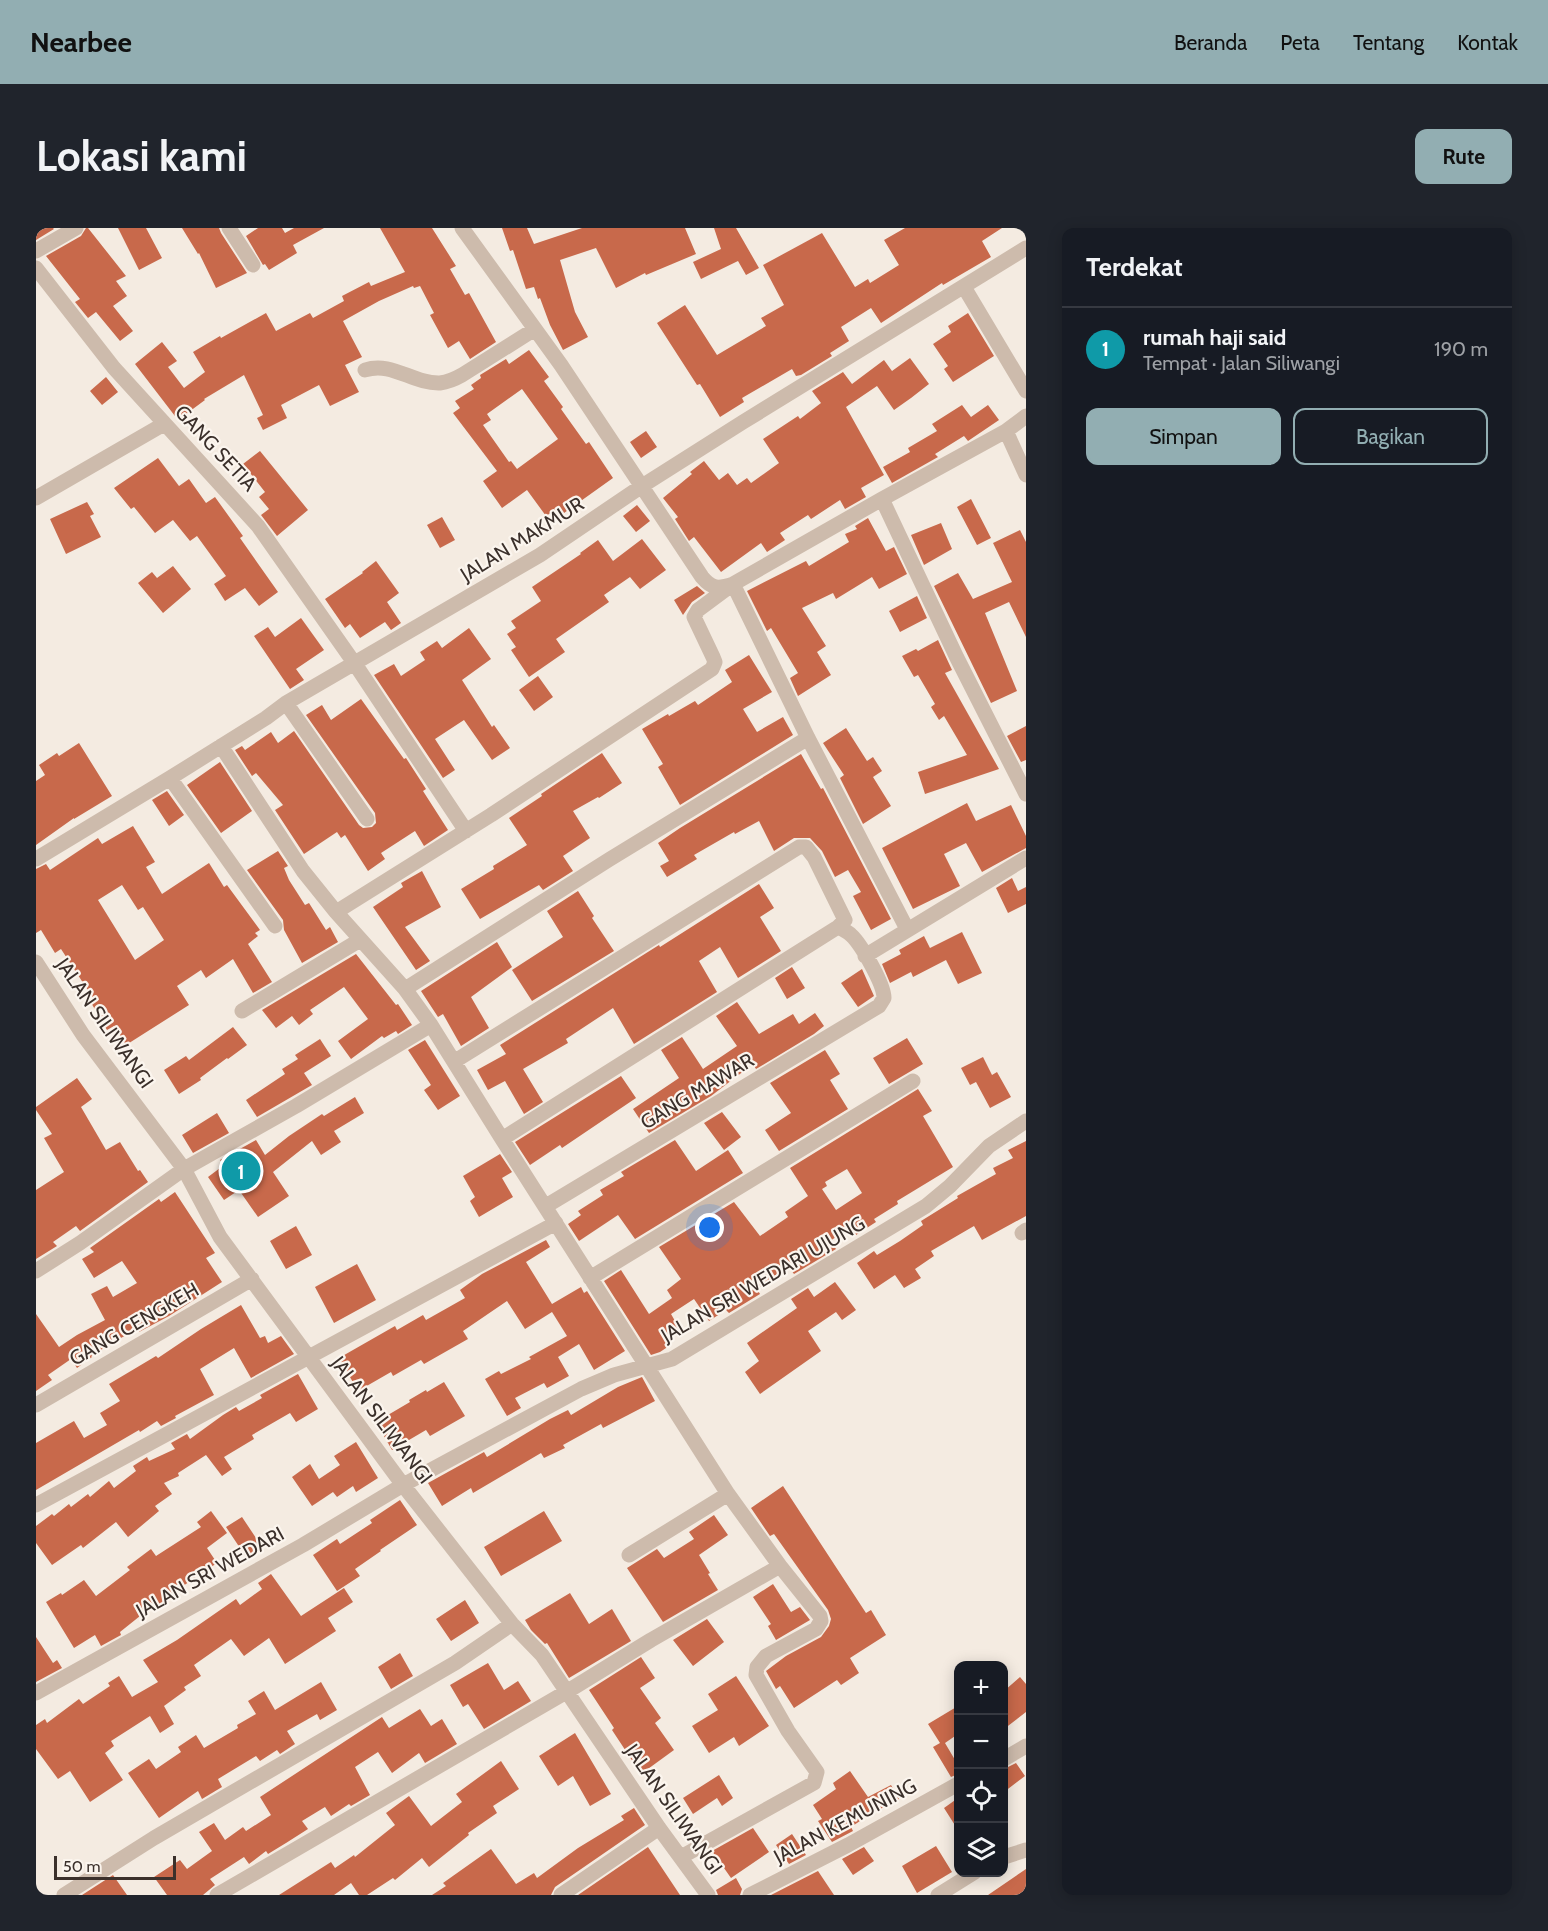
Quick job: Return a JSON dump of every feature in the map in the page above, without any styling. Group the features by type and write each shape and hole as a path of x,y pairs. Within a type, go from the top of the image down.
{"street":[{"path":"36,251 76,228"},
{"path":"230,228 253,265"},
{"path":"462,228 561,365 710,586 719,589 733,584 1006,431 1026,416"},
{"name":"JALAN MAKMUR","path":"36,859 170,778 286,703 540,555 642,486 1026,248"},
{"name":"GANG SETIA","path":"36,268 114,368 258,526 355,664 466,831"},
{"path":"964,287 1026,391"},
{"path":"365,370 374,367 390,368 431,382 449,381 535,329"},
{"path":"36,498 165,424"},
{"path":"1006,431 1026,475"},
{"path":"882,499 957,657 1026,794"},
{"path":"733,584 808,738 907,929"},
{"path":"336,912 466,831 712,669 715,662 694,617 698,610 712,602 733,584"},
{"path":"286,703 367,819"},
{"path":"405,989 610,858 808,738"},
{"path":"221,746 303,871 360,940 405,989 431,1025 728,1494 780,1566 820,1616 821,1621 816,1629 760,1662 756,1675 788,1731 818,1772 817,1779 814,1783 681,1857"},
{"path":"170,778 275,926"},
{"path":"455,1061 799,847 808,849 845,920 838,927 502,1139"},
{"path":"838,927 854,938 865,956 1026,858"},
{"path":"242,1011 360,940"},
{"name":"GANG MAWAR","path":"546,1206 870,1013 882,1002 884,993 865,956"},
{"name":"JALAN SILIWANGI","path":"36,962 83,1035 184,1169 220,1237 403,1485 512,1624 542,1655 659,1828 708,1895"},
{"path":"36,1271 80,1243 184,1169 296,1106 431,1025"},
{"path":"590,1278 913,1081"},
{"name":"JALAN SRI WEDARI UJUNG","path":"403,1485 581,1389 614,1375 672,1359 926,1206 950,1186 989,1146 1026,1121"},
{"path":"36,1505 556,1223"},
{"name":"GANG CENGKEH","path":"36,1405 252,1279"},
{"name":"JALAN SRI WEDARI","path":"36,1693 303,1545 403,1485"},
{"path":"629,1555 728,1494"},
{"path":"217,1895 568,1692 651,1640 780,1566"},
{"path":"64,1895 163,1832 455,1663 512,1624"},
{"path":"1008,1757 1026,1746"},
{"name":"JALAN KEMUNING","path":"750,1895 848,1845 954,1786"},
{"path":"561,1895 659,1828"},
{"path":"1008,1856 1026,1850"},
{"path":"938,1895 967,1877"}],"building":[{"path":"36,228 53,228 54,229 36,240"},
{"path":"86,228 126,276 116,281 127,296 113,306 133,331 120,341 96,312 88,318 75,302 80,299 46,256 81,236"},
{"path":"118,228 146,228 162,258 139,270"},
{"path":"182,228 219,228 247,273 216,288 199,253"},
{"path":"258,228 282,228 285,233 294,228 324,228 293,245 297,253 269,270 265,264 263,265 246,236"},
{"path":"380,228 432,228 456,266 450,269 465,295 469,293 496,342 470,359 459,341 448,348 430,315 434,313 420,286 414,288 413,286 343,321 362,357 345,365 359,392 330,406 319,385 281,405 287,418 263,430 257,418 263,415 244,375 204,399 178,420 135,364 162,342 177,361 168,367 184,388 205,372 193,352 220,336 221,338 266,313 276,331 310,313 313,318 344,301 342,296 369,282 371,286 405,272"},
{"path":"502,228 527,228 534,244 582,228 685,228 696,254 646,275 645,273 616,288 596,248 560,260 575,312 588,337 563,350 534,287 526,289 513,250 510,251"},
{"path":"714,228 736,228 759,268 746,275 738,261 701,279 693,262 721,249"},
{"path":"905,228 1002,228 982,241 991,257 943,285 942,283 881,323 871,308 841,327 849,341 830,353 832,356 801,375 796,376 792,369 742,398 744,402 720,417 657,323 685,305 717,355 766,326 761,318 784,305 763,265 822,233 855,287 868,279 870,283 899,265 884,240"},
{"path":"968,313 994,356 953,382 944,369 948,366 933,344 951,332 948,326"},
{"path":"529,350 549,377 544,381 563,407 561,409 586,444 589,442 613,478 557,518 552,512 546,516 527,490 502,508 483,481 497,471 453,413 460,408 455,401 474,389 471,385 481,378 480,375 506,359 509,364","holes":["522,389 558,439 517,469 511,461 509,462 483,425 491,420 487,414"]},
{"path":"910,358 929,384 911,398 894,410 877,386 846,407 884,475 861,488 866,497 845,509 840,500 811,519 808,515 780,533 785,540 767,552 761,543 721,572 694,537 689,541 675,519 678,517 663,498 692,474 690,472 704,461 719,480 728,473 737,485 747,478 751,483 779,463 763,439 798,416 800,419 821,403 812,391 843,372 852,384 884,360 892,371"},
{"path":"106,377 118,392 102,405 90,391"},
{"path":"962,405 971,417 988,405 999,420 968,441 964,436 935,454 938,457 892,483 883,467 910,452 908,448 937,431 932,424"},
{"path":"646,431 657,447 641,458 630,442"},
{"path":"260,451 308,510 277,536 261,515 269,509 259,497 265,492 243,464"},
{"path":"158,458 179,486 189,479 206,503 215,497 243,536 240,538 278,592 259,606 245,588 225,601 214,584 226,576 197,536 190,541 173,520 155,533 134,507 131,509 114,488"},
{"path":"971,499 991,538 977,545 957,507"},
{"path":"87,502 94,514 90,516 101,537 66,554 50,519"},
{"path":"637,505 650,521 636,532 623,516"},
{"path":"442,517 455,540 440,548 427,525"},
{"path":"868,518 886,551 894,547 907,574 879,589 872,577 836,599 833,593 802,608 826,646 817,652 831,675 798,696 790,678 798,673 771,628 767,631 747,591 806,561 809,566 849,542 845,534 857,529 855,526"},
{"path":"941,523 952,549 924,565 911,535"},
{"path":"1020,530 1026,542 1026,637 1009,602 985,613 1017,691 991,703 934,586 958,573 973,599 1012,582 993,543"},
{"path":"642,539 666,570 640,589 630,577 604,595 609,602 556,639 565,652 529,677 511,650 516,647 507,634 516,628 511,621 541,601 532,587 598,540 613,561"},
{"path":"376,561 399,593 387,602 401,623 391,630 385,622 360,638 350,624 345,628 325,599 363,573"},
{"path":"173,566 191,589 163,613 138,583 152,572 157,578"},
{"path":"697,586 705,593 692,602 683,615 674,600"},
{"path":"917,596 927,618 900,632 889,611"},
{"path":"301,618 324,650 296,669 304,680 290,689 254,636 268,627 275,637"},
{"path":"469,628 491,659 462,680 492,727 494,725 510,748 492,760 464,720 435,739 455,770 443,778 374,675 394,664 401,676 425,660 420,652 437,641 442,648"},
{"path":"938,640 952,670 945,673 999,769 925,794 918,772 967,755 944,716 939,720 931,707 935,704 918,675 914,677 902,656 916,649 918,651"},
{"path":"749,655 772,692 743,709 757,732 783,717 793,735 680,805 658,767 663,764 642,729 695,701 698,705 732,682 725,670"},
{"path":"538,676 553,697 534,711 519,690"},
{"path":"361,699 404,759 406,758 426,789 423,791 448,830 424,846 415,831 381,853 385,859 368,871 345,835 341,838 337,832 304,854 275,810 283,805 256,773 252,776 235,750 242,746 245,750 271,732 278,743 294,731 359,825 363,828 372,827 376,823 375,813 306,715 322,705 331,720"},
{"path":"1026,726 1026,760 1021,762 1007,736"},
{"path":"846,728 867,761 873,757 882,771 873,777 891,806 863,824 840,778 844,775 823,743"},
{"path":"79,743 112,796 74,818 36,845 36,781 45,775 39,765 57,753 59,756"},
{"path":"602,753 622,783 573,811 590,838 563,856 573,871 543,890 539,885 480,919 461,889 527,845 509,818"},
{"path":"801,754 821,789 823,788 891,919 871,930 853,896 861,892 848,870 835,877 822,851 810,838 794,838 774,851 759,821 735,834 734,832 694,855 697,859 667,877 660,866 669,861 658,843"},
{"path":"220,762 252,811 221,833 187,785"},
{"path":"167,791 184,815 169,826 152,800"},
{"path":"967,803 976,821 1011,805 1026,836 1026,848 982,872 966,843 944,854 960,886 913,909 882,848"},
{"path":"133,826 155,862 146,867 162,894 209,863 224,887 227,885 260,930 255,933 258,936 248,944 272,982 253,993 233,959 206,978 201,970 177,986 189,1005 126,1045 114,1026 107,1030 86,994 89,992 61,949 55,953 41,930 36,933 36,869 46,864 50,870 98,838 102,844","holes":["122,885 138,910 143,907 164,940 135,960 98,900"]},
{"path":"278,851 288,866 284,868 289,880 305,905 309,903 326,930 330,927 338,942 302,963 284,930 283,920 247,870"},
{"path":"422,871 441,907 405,927 430,961 416,970 373,907 403,887 401,883"},
{"path":"1012,878 1018,891 1026,887 1026,904 1008,913 996,888"},
{"path":"759,884 774,908 760,917 781,951 738,978 720,947 699,961 717,992 634,1044 613,1008 566,1039 568,1043 523,1069 543,1102 524,1114 505,1081 488,1090 477,1070 506,1054 500,1045"},
{"path":"578,891 594,916 592,918 614,951 532,1001 512,970 563,937 547,911"},
{"path":"962,932 982,973 958,984 946,960 913,977 911,972 890,983 882,964 901,954 899,950 924,936 930,948"},
{"path":"497,942 512,967 471,997 489,1028 461,1046 443,1014 438,1017 421,991"},
{"path":"356,954 396,1005 398,1004 412,1025 398,1034 396,1031 384,1038 382,1036 351,1059 338,1041 368,1019 344,987 310,1010 313,1014 299,1025 292,1016 276,1028 262,1010"},
{"path":"792,967 805,988 787,999 775,978"},
{"path":"862,969 874,996 858,1007 841,983"},
{"path":"737,1002 759,1034 793,1014 799,1024 815,1013 824,1026 756,1069 753,1064 711,1096 649,1133 633,1109 679,1078 661,1050 682,1037 703,1069 737,1046 716,1016"},
{"path":"233,1027 247,1045 179,1094 164,1070 186,1056 189,1060"},
{"path":"907,1038 923,1064 889,1084 873,1058"},
{"path":"320,1039 331,1056 304,1073 312,1085 257,1117 246,1100 285,1074 282,1069 298,1059 295,1055"},
{"path":"425,1040 460,1096 438,1110 424,1090 431,1085 408,1050"},
{"path":"825,1050 840,1074 830,1080 848,1109 779,1151 765,1130 791,1113 770,1083"},
{"path":"983,1057 992,1075 997,1072 1011,1097 990,1108 976,1082 970,1085 961,1068"},
{"path":"621,1076 636,1098 562,1148 560,1145 530,1165 515,1142"},
{"path":"77,1078 92,1099 81,1107 106,1150 120,1142 138,1171 140,1170 148,1182 80,1231 76,1226 53,1242 57,1246 36,1259 36,1190 64,1172 44,1138 52,1134 36,1107"},
{"path":"918,1089 932,1111 923,1116 953,1167 897,1201 898,1204 874,1219 876,1222 856,1235 851,1227 830,1241 836,1249 794,1274 788,1266 757,1289 760,1294 729,1313 726,1310 709,1321 694,1299 671,1314 679,1328 664,1338 669,1346 651,1355 604,1281 621,1270 649,1314 672,1298 667,1290 681,1279 659,1247 734,1202 760,1236 788,1217 785,1212 808,1196 790,1168","holes":["847,1169 862,1193 836,1210 822,1189 827,1186 825,1182"]},
{"path":"355,1097 364,1113 334,1131 341,1142 321,1155 312,1141 273,1172 289,1196 258,1217 239,1190 224,1200 208,1177 224,1165 220,1160 256,1140 265,1155 322,1114 324,1116"},
{"path":"722,1112 741,1137 724,1150 704,1123"},
{"path":"217,1113 229,1133 193,1153 182,1135"},
{"path":"675,1140 696,1171 728,1150 743,1173 635,1239 618,1215 579,1241 568,1224 581,1215 578,1211 603,1195 600,1190 624,1176 621,1172"},
{"path":"1026,1141 1026,1216 982,1240 974,1226 931,1251 934,1256 915,1269 921,1278 904,1288 895,1275 874,1289 857,1263 874,1251 877,1255 900,1241 923,1225 921,1221 958,1198 957,1196 996,1174 993,1168 1013,1158 1008,1150"},
{"path":"500,1154 512,1172 502,1178 513,1197 479,1217 470,1201 475,1197 463,1176"},
{"path":"175,1192 215,1253 206,1258 222,1282 169,1316 139,1332 137,1329 112,1343 77,1368 71,1359 48,1375 52,1380 36,1391 36,1314 59,1347 105,1320 91,1294 107,1286 113,1297 137,1283 122,1261 94,1278 82,1259 94,1252 90,1248 159,1199 161,1202"},
{"path":"296,1226 312,1255 286,1269 270,1241"},
{"path":"546,1240 550,1247 526,1262 552,1304 581,1287 584,1293 587,1291 625,1351 594,1370 579,1344 558,1357 569,1376 547,1388 544,1383 515,1398 521,1408 507,1416 485,1379 531,1359 529,1357 567,1336 552,1312 525,1329 507,1301 463,1331 468,1339 424,1364 421,1360 393,1376 391,1372 358,1391 339,1358 395,1326 397,1330 423,1315 426,1320 465,1298 460,1290 482,1274"},
{"path":"357,1264 376,1300 334,1323 315,1287"},
{"path":"835,1282 856,1310 842,1320 836,1312 808,1331 821,1351 760,1394 745,1372 759,1361 747,1343 797,1308 791,1299 808,1288 814,1297"},
{"path":"241,1305 260,1338 265,1336 268,1343 281,1336 294,1354 251,1378 234,1348 200,1369 214,1395 161,1426 157,1421 140,1432 139,1430 36,1490 36,1443 74,1421 84,1438 107,1425 100,1413 120,1401 109,1384 156,1356 158,1358"},
{"path":"298,1374 318,1409 296,1422 290,1413 252,1435 254,1439 224,1457 232,1469 222,1476 206,1455 178,1473 179,1476 164,1483 172,1494 155,1506 159,1511 128,1537 116,1522 83,1548 81,1545 52,1565 36,1543 36,1526 52,1514 54,1516 69,1504 71,1507 88,1494 90,1497 109,1481 114,1488 136,1471 133,1466 147,1457 149,1461 175,1449 171,1443 187,1434 190,1439 236,1407 239,1411 262,1398 260,1395"},
{"path":"642,1377 655,1401 603,1428 601,1424 563,1445 565,1448 544,1458 541,1453 473,1493 471,1488 442,1506 428,1483 484,1452 487,1457 568,1410 571,1415 618,1387"},
{"path":"444,1382 465,1416 430,1436 426,1430 392,1450 376,1422 426,1390 427,1392"},
{"path":"356,1442 378,1478 356,1492 353,1486 337,1497 333,1492 312,1506 292,1477 310,1464 319,1479 340,1465 334,1456"},
{"path":"783,1486 866,1613 871,1610 886,1635 850,1658 859,1673 841,1685 837,1680 794,1708 780,1686 776,1689 766,1671 786,1656 821,1637 831,1619 828,1610 774,1534 770,1536 751,1508"},
{"path":"400,1500 417,1525 355,1569 360,1576 337,1591 313,1555 337,1539 340,1544 372,1523 370,1520"},
{"path":"211,1511 227,1533 207,1548 217,1563 180,1588 158,1607 155,1604 120,1632 121,1635 101,1646 95,1635 74,1648 46,1602 61,1593 62,1595 84,1580 96,1596 130,1570 127,1567 151,1549 156,1556 201,1527 197,1522"},
{"path":"544,1511 562,1541 501,1576 484,1547"},
{"path":"714,1515 728,1535 699,1555 718,1590 663,1622 627,1568 657,1549 664,1558 694,1539 689,1532"},
{"path":"242,1517 262,1547 246,1557 226,1527"},
{"path":"271,1574 301,1616 344,1588 353,1602 328,1618 336,1631 285,1664 269,1638 244,1656 231,1639 194,1665 201,1676 184,1687 186,1690 164,1706 174,1724 160,1733 150,1716 111,1741 114,1746 105,1753 123,1780 90,1802 70,1771 58,1779 36,1749 36,1725 45,1719 47,1723 79,1699 83,1704 110,1686 108,1683 119,1676 132,1697 158,1682 143,1660 177,1640 236,1599 240,1605 262,1589 258,1583"},
{"path":"773,1584 791,1612 800,1607 810,1620 776,1640 768,1626 771,1624 753,1597"},
{"path":"570,1593 589,1624 612,1609 631,1641 569,1678 547,1643 545,1644 531,1630 525,1620"},
{"path":"465,1600 479,1623 451,1641 436,1619"},
{"path":"707,1619 724,1642 693,1666 673,1640"},
{"path":"36,1637 53,1663 57,1660 62,1668 36,1682"},
{"path":"400,1653 413,1676 391,1689 378,1667"},
{"path":"641,1657 655,1678 640,1688 661,1718 655,1723 674,1750 641,1774 589,1690"},
{"path":"488,1663 504,1690 518,1681 531,1701 484,1729 468,1704 463,1707 450,1685"},
{"path":"736,1676 769,1726 739,1746 734,1737 709,1753 692,1726 718,1710 708,1694"},
{"path":"1020,1677 1026,1684 1026,1712 1008,1726 1008,1715 1008,1688"},
{"path":"321,1682 337,1710 320,1720 317,1714 287,1731 295,1744 280,1754 277,1750 260,1761 256,1756 218,1779 222,1787 202,1799 198,1791 159,1818 128,1773 149,1759 156,1769 181,1752 178,1747 196,1735 204,1748 238,1728 237,1725 256,1714 248,1701 264,1691 275,1710"},
{"path":"954,1708 954,1737 945,1743 954,1758 954,1776 951,1777 933,1747 940,1743 928,1724"},
{"path":"420,1709 431,1726 442,1719 457,1744 425,1763 419,1753 392,1773 378,1752 355,1767 370,1795 351,1806 349,1804 331,1816 325,1807 302,1821 308,1829 286,1843 268,1854 266,1851 249,1864 244,1857 210,1879 215,1885 203,1895 167,1895 154,1877 180,1860 187,1869 212,1851 199,1832 214,1823 225,1840 243,1827 246,1831 271,1815 260,1797 382,1717 389,1728"},
{"path":"575,1733 611,1794 590,1806 573,1776 558,1786 539,1756"},
{"path":"501,1761 519,1789 493,1806 497,1813 468,1833 469,1835 429,1867 422,1858 395,1880 393,1878 367,1895 359,1895 351,1883 334,1895 279,1895 331,1862 335,1868 354,1855 355,1857 395,1825 386,1813 409,1796 431,1826 462,1802 456,1794"},
{"path":"1016,1763 1025,1776 1008,1789 1008,1769"},
{"path":"850,1771 868,1797 891,1785 899,1799 869,1815 851,1827 853,1831 832,1842 818,1821 822,1819 813,1805 836,1789 833,1783"},
{"path":"719,1775 733,1798 722,1806 717,1798 693,1814 683,1798"},
{"path":"954,1801 954,1824 944,1808"},
{"path":"634,1808 645,1825 555,1887 551,1895 432,1895 446,1886 443,1883 491,1849 516,1884 534,1873 537,1878 578,1848 624,1820 621,1816"},
{"path":"753,1828 769,1852 731,1878 712,1851"},
{"path":"792,1834 806,1855 789,1864 776,1845"},
{"path":"936,1846 952,1872 917,1893 902,1866"},
{"path":"648,1847 680,1895 578,1895"},
{"path":"864,1847 874,1861 853,1875 842,1859"},
{"path":"1026,1869 1026,1895 988,1895"},
{"path":"818,1871 834,1895 771,1895"},
{"path":"113,1875 127,1895 82,1895"},
{"path":"736,1878 742,1889 740,1895 718,1895 716,1890"}],"place":[{"name":"rumah haji said","path":"241,1171"}]}
